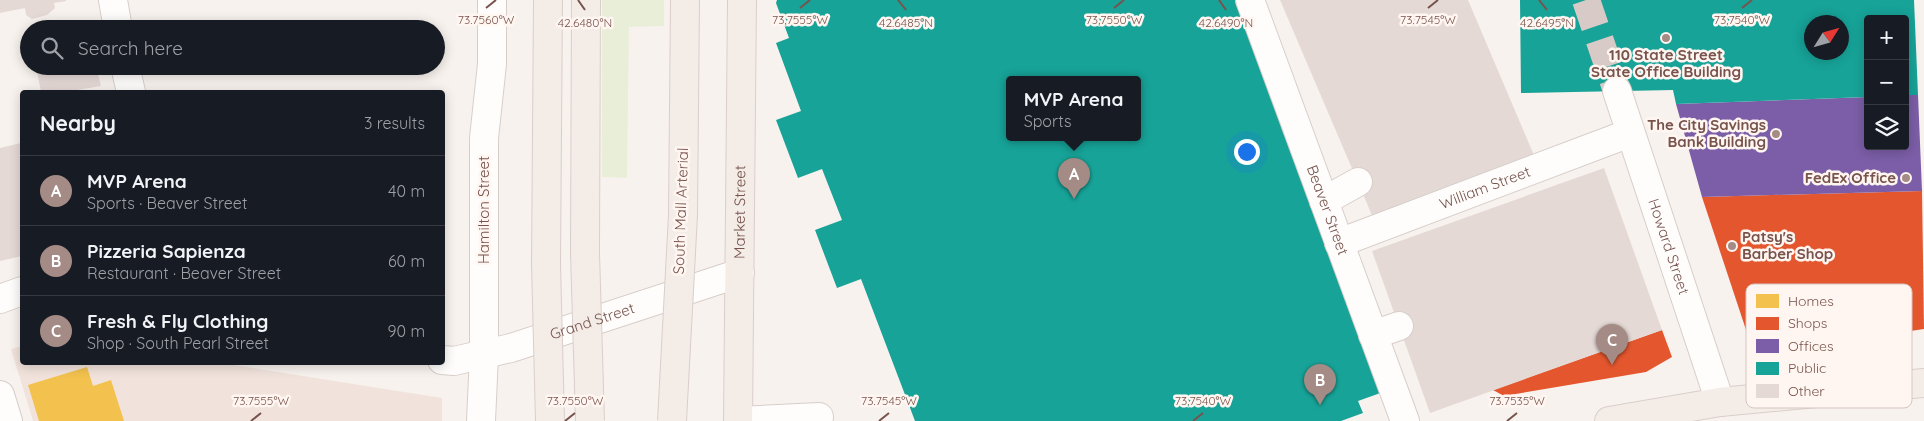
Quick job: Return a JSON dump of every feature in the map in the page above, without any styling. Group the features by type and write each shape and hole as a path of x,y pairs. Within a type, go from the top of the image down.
{"main road":[{"path":"548,0 546,264 550,421"},
{"path":"586,0 585,254 590,421"},
{"name":"South Mall Arterial","path":"672,421 683,215 685,0"},
{"name":"Market Street","path":"739,421 743,1"},
{"path":"683,215 687,421"},
{"path":"1617,420 1720,402 1746,400"}],"street":[{"path":"113,0 116,20"},
{"name":"Hamilton Street","path":"481,421 484,355 484,138 492,64 492,0"},
{"name":"Beaver Street","path":"1250,0 1405,421"},
{"path":"126,75 130,90"},
{"name":"Howard Street","path":"1617,91 1720,402"},
{"name":"William Street","path":"1340,243 1630,133"},
{"path":"1324,201 1358,182"},
{"name":"Grand Street","path":"445,360 454,362 511,348 740,273"},
{"path":"0,299 20,293"},
{"path":"0,310 20,309"},
{"path":"1373,335 1399,326"},
{"path":"0,395 8,421"},
{"path":"739,421 819,417"}],"shaded area":[{"path":"20,347 20,365 234,365 442,398 442,421 33,421 11,349"}],"green space":[{"path":"602,0 664,0 664,26 629,27 627,178 602,177"}],"building: Homes":[{"path":"87,367 93,386 111,380 124,421 39,421 28,385"}],"building: Shops":[{"path":"1922,191 1924,329 1912,331 1912,284 1746,284 1746,330 1702,197"},
{"path":"1662,330 1672,357 1646,372 1504,396 1493,390"}],"building: Offices":[{"name":"The City Savings Bank Building","path":"1909,95 1918,95 1922,191 1702,197 1676,104 1864,97 1864,150 1909,150"}],"building: Public":[{"path":"777,0 1241,0 1386,391 1358,401 1363,413 1341,421 915,421 861,279 837,288 815,230 842,220 822,169 798,178 776,120 801,111 776,43 789,38 776,3"},
{"name":"110 State Street State Office Building","path":"1520,0 1914,0 1918,95 1909,95 1909,15 1864,15 1864,97 1676,104 1673,90 1521,93"}],"building: Other":[{"path":"0,0 66,1 54,3 55,8 47,15 32,19 26,15 25,8 0,13"},
{"path":"1280,0 1468,0 1536,160 1377,227"},
{"path":"38,75 98,75 101,86 77,90 41,90"},
{"path":"20,143 20,256 0,261 0,148"},
{"path":"1604,168 1662,330 1430,413 1372,251"}],"tunnel":[{"path":"1586,0 1617,91"}],"place":[{"name":"110 State Street State Office Building","path":"1666,38"},
{"name":"The City Savings Bank Building","path":"1776,134"},
{"name":"FedEx Office","path":"1906,178"},
{"name":"MVP Arena","path":"1074,199"},
{"name":"Patsy's Barber Shop","path":"1732,246"},
{"name":"Fresh & Fly Clothing","path":"1612,365"},
{"name":"Pizzeria Sapienza","path":"1320,405"}]}
